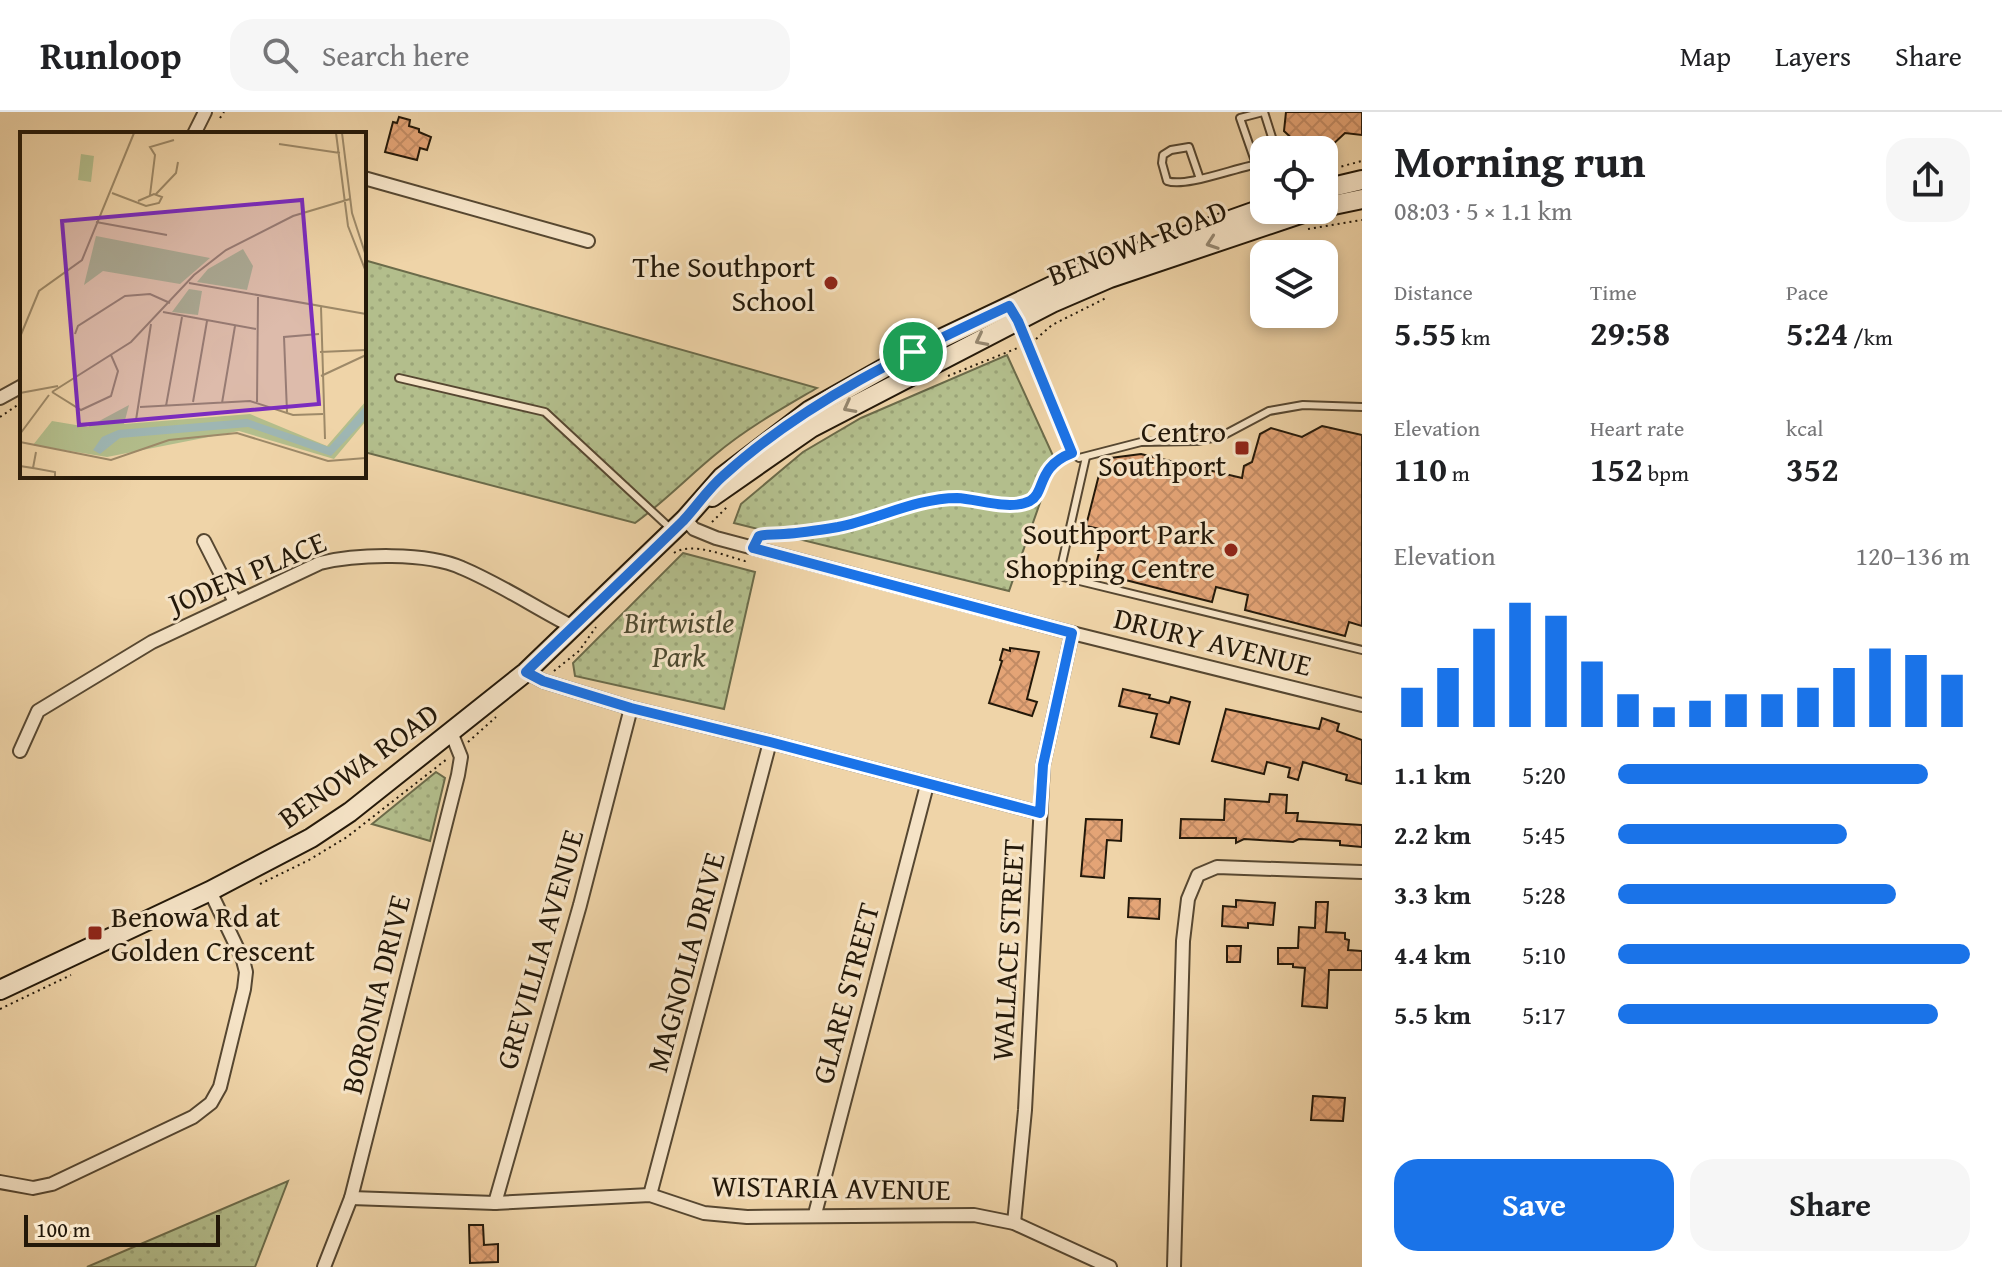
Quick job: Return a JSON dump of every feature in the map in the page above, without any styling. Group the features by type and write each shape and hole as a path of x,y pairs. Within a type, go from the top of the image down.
{"main road":[{"path":"1338,186 1362,180"},
{"path":"1338,204 1362,199"},
{"name":"BENOWA ROAD","path":"1014,313 1103,264 1250,213"},
{"name":"BENOWA ROAD","path":"0,990 210,891 330,826 526,672 722,477 810,410 913,352 1110,278 1270,224"}],"street":[{"path":"199,132 205,112"},
{"path":"366,179 588,241"},
{"path":"0,398 20,387"},
{"name":"DRURY AVENUE","path":"684,518 694,529 753,548 1072,633 1362,705"},
{"path":"204,541 235,602"},
{"name":"JODEN PLACE","path":"20,751 38,711 152,642 320,563 340,558 406,559 460,567 573,627"},
{"name":"WALLACE STREET","path":"1014,1223 1025,1110 1043,765 1072,633"},
{"path":"526,672 543,681 631,708 1040,813"},
{"name":"GREVILLIA AVENUE","path":"495,1203 580,905 631,708"},
{"name":"BORONIA DRIVE","path":"324,1267 351,1198 460,764 459,750 451,732"},
{"name":"MAGNOLIA DRIVE","path":"650,1195 770,742"},
{"name":"GLARE STREET","path":"815,1214 927,785"},
{"path":"1174,1267 1183,941 1188,899 1198,875 1217,867 1362,872"},
{"path":"0,1182 33,1188 52,1184 193,1117 211,1103 220,1087 246,980 243,960 210,891"},
{"name":"WISTARIA AVENUE","path":"351,1198 495,1203 650,1195 704,1213 747,1217 815,1214 974,1215 1014,1223 1110,1267"}],"lane":[{"path":"1250,140 1240,118 1264,112 1272,136"},
{"path":"1200,179 1189,147 1171,150 1163,155 1167,181 1175,184 1200,179 1250,166"},
{"path":"1014,313 1072,453 1079,458 1141,442 1197,441 1222,436 1269,411 1303,405 1362,407"},
{"path":"399,378 545,412 684,518"},
{"path":"1086,457 1059,576 1362,650"}],"path":[{"path":"220,118 224,112"},
{"path":"1338,167 1362,161"},
{"path":"0,417 20,403"},
{"path":"670,555 681,548 693,548 745,561 759,536 838,527 926,501 955,498 1020,504 1032,500 1037,494 1048,467 1072,453"}],"green space":[{"path":"366,261 817,388 728,445 635,523 366,453"},
{"path":"1007,355 1055,460 1009,591 734,523 741,504 803,452 861,418"},
{"name":"Birtwistle Park","path":"683,553 755,572 724,709 575,676 573,663"},
{"path":"436,772 445,778 430,841 372,824"},
{"path":"288,1181 255,1267 87,1267"}],"building":[{"path":"1286,112 1362,112 1362,135 1345,133 1338,140 1338,136 1289,136 1284,131"},
{"path":"399,117 410,120 409,126 431,137 427,150 420,148 417,160 385,152 393,122 397,123"},
{"name":"Southport Park Shopping Centre","path":"1322,426 1362,435 1362,626 1349,622 1345,636 1245,610 1248,595 1216,587 1212,602 1094,572 1105,530 1086,526 1103,459 1141,454 1242,478 1244,466 1252,462 1260,434 1271,428 1302,437"},
{"path":"1010,648 1039,652 1027,699 1037,702 1032,716 989,703 1003,649 1010,651"},
{"path":"1123,689 1169,703 1171,697 1190,702 1179,744 1151,737 1157,714 1119,706"},
{"path":"1226,709 1319,729 1322,718 1339,724 1337,731 1362,740 1362,784 1346,780 1347,775 1303,762 1298,780 1288,777 1290,768 1267,762 1264,774 1212,761"},
{"path":"1270,794 1287,795 1286,813 1298,813 1297,821 1362,825 1362,847 1340,845 1340,841 1244,839 1236,843 1236,838 1180,838 1181,819 1224,820 1225,799 1269,802"},
{"path":"1086,819 1122,820 1121,841 1107,840 1104,878 1081,876"},
{"path":"1129,898 1160,899 1159,919 1128,917"},
{"path":"1236,900 1275,903 1273,925 1248,923 1248,928 1222,926 1223,906 1236,907"},
{"path":"1316,902 1328,902 1326,932 1345,933 1345,939 1349,940 1348,950 1362,951 1362,970 1329,970 1327,1008 1302,1006 1305,968 1278,964 1278,948 1298,948 1299,927 1315,928"},
{"path":"1227,946 1241,946 1240,962 1227,962"},
{"path":"1313,1096 1345,1098 1343,1121 1311,1120"},
{"path":"469,1225 483,1225 484,1245 498,1244 498,1262 470,1263"}],"place":[{"name":"The Southport School","path":"831,283"},
{"name":"Centro Southport","path":"1242,448"},
{"name":"Southport Park Shopping Centre","path":"1231,550"},
{"name":"Benowa Rd at Golden Crescent","path":"95,933"}],"route":[{"path":"1009,306 1072,453 1048,467 1037,494 1032,500 1020,504 955,498 926,501 838,527 765,534 759,536 753,548 1072,633 1043,765 1040,813 631,708 543,681 526,672 685,519 722,477 758,447 810,410 913,352 1009,306"}]}
